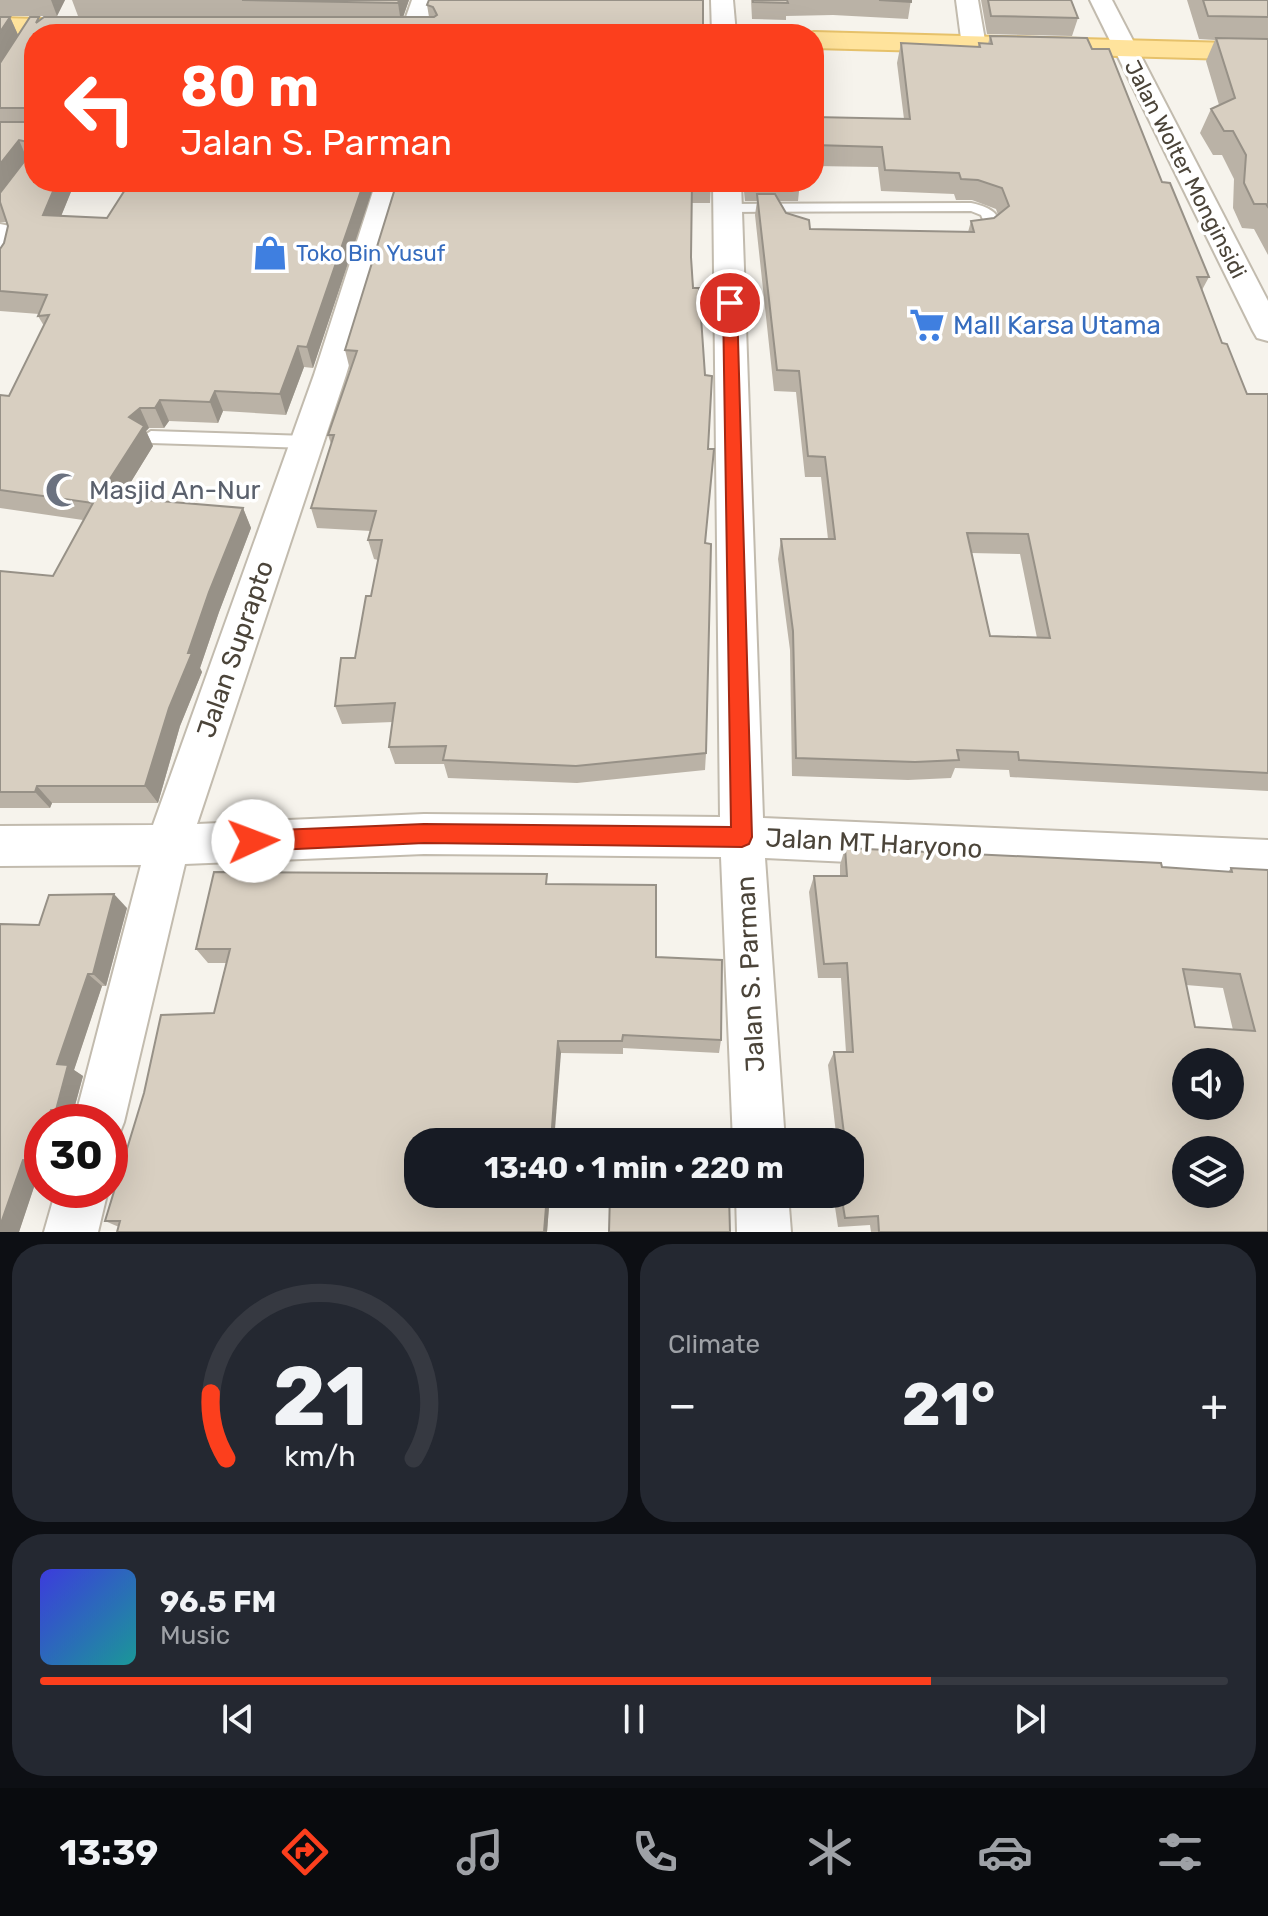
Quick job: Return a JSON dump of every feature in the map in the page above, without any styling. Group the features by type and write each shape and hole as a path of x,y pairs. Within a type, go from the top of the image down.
{"main road":[{"path":"0,26 24,31"},
{"path":"824,40 1268,52"}],"street":[{"path":"415,24 423,0"},
{"path":"722,0 723,24"},
{"path":"967,0 974,46"},
{"name":"Jalan Wolter Monginsidi","path":"1101,0 1268,331"},
{"name":"Jalan Suprapto","path":"103,1104 168,845 307,442 387,192"},
{"name":"Jalan S. Parman","path":"728,195 742,837 758,1128"},
{"path":"0,232 0,261"},
{"name":"Jalan MT Haryono","path":"0,846 168,845 424,834 742,837 1268,861"},
{"path":"71,1232 77,1208"},
{"path":"763,1208 764,1232"}],"lane":[{"path":"728,195 782,216 971,207 990,215 993,226 990,230 964,236"},
{"path":"151,437 307,442"}],"building":[{"path":"242,0 399,0 398,3"},
{"path":"429,0 703,0 703,24 25,24 30,17 39,17 36,23 44,17 437,15 433,7 427,5"},
{"path":"787,0 788,3 753,2"},
{"path":"988,0 1071,0 1078,18 991,16"},
{"path":"1203,0 1268,0 1268,17 1208,16"},
{"path":"0,17 10,17 0,32"},
{"path":"24,26 24,108 0,108 0,63"},
{"path":"990,36 1087,38 1092,49 1109,49 1162,182 1170,183 1209,277 1197,277 1222,343 1227,344 1247,394 1268,394 1268,773 1019,760 1018,752 957,750 959,760 915,762 796,758 793,631 781,539 835,539 825,457 808,456 799,371 777,370 757,194 775,194 786,213 809,220 810,229 974,232 971,221 994,218 1009,206 1002,188 978,180 961,179 959,173 885,170 882,147 824,145 824,117 910,119 901,43 980,47 979,43 992,44","holes":["967,533 1028,534 1050,638 990,636"]},
{"path":"1216,38 1268,39 1268,207 1266,204 1254,204 1244,183 1246,155 1233,131 1224,131 1211,109 1235,98"},
{"path":"0,122 24,122 24,141 19,140 0,164"},
{"path":"24,162 24,192 53,192 43,215 107,218 124,192 361,192 307,347 298,346 280,394 215,391 210,402 160,400 155,408 140,408 129,417 144,426 99,496 243,508 209,592 188,653 192,653 169,708 145,786 37,786 35,792 0,792 0,571 53,576 93,503 0,490 0,395 9,396 49,315 38,316 47,295 0,291 0,249 8,226 0,193"},
{"path":"394,192 692,192 693,288 699,288 705,375 712,376 708,449 714,449 705,543 711,544 706,753 576,766 443,760 446,746 389,747 395,703 335,706 341,658 355,658 366,596 371,596 382,540 368,540 376,511 311,508 334,435 328,435 357,351 345,350"},
{"path":"845,848 1161,863 1162,867 1232,872 1231,868 1268,870 1268,1232 879,1232 878,1216 845,1218 843,1208 864,1208 864,1128 843,1128 834,1052 853,1052 847,963 824,964 814,876 847,876","holes":["1183,969 1240,974 1255,1031 1195,1027"]},
{"path":"214,872 547,874 546,884 656,885 656,957 722,960 721,1040 623,1035 622,1041 558,1041 552,1128 404,1128 404,1208 546,1208 544,1232 117,1232 120,1221 105,1221 109,1208 128,1208 128,1146 144,1093 161,1015 214,1013 230,949 196,949"},
{"path":"114,894 93,974 88,974 57,1064 68,1065 58,1104 24,1104 24,1160 0,1226 0,924 39,925 49,895"},
{"path":"610,1208 729,1208 730,1232 609,1232"}],"place":[{"name":"Toko Bin Yusuf","path":"270,253"},
{"name":"Mall Karsa Utama","path":"927,325"},
{"name":"Masjid An-Nur","path":"63,490"}],"route":[{"path":"253,841 424,834 742,837 730,303"}]}
